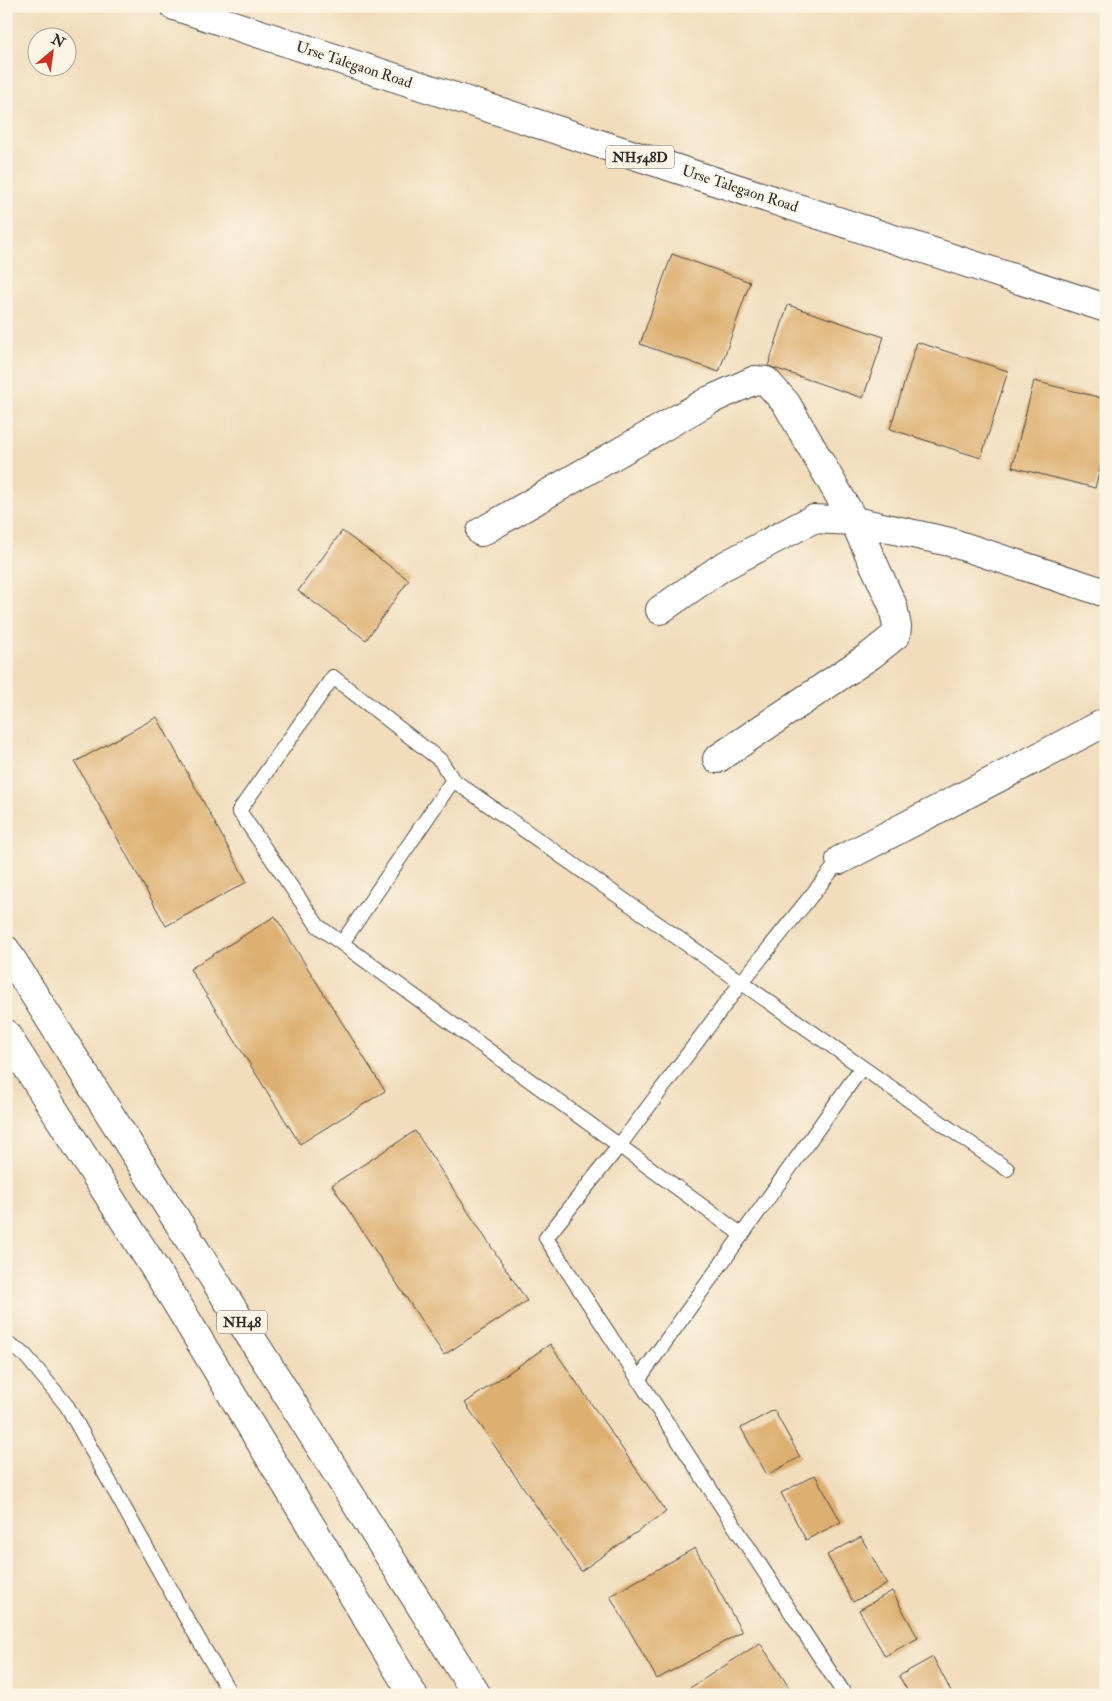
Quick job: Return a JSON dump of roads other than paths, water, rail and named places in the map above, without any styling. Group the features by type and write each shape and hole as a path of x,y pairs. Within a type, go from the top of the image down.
{"main road":[{"name":"Urse Talegaon Road","path":"174,6 1106,308"},
{"path":"481,532 710,400 755,380 766,381 786,403 854,520 893,606 897,627 896,634 871,655 717,759"},
{"path":"660,610 722,567 813,519 854,520 950,542 1106,593"},
{"path":"840,860 1106,722"},
{"name":"NH48","path":"6,950 477,1695"},
{"name":"NH48","path":"6,1034 176,1302 413,1695"}],"lane":[{"path":"742,1235 318,926 239,811 333,677 440,760 453,780 1006,1169"},
{"path":"342,943 453,780"},
{"path":"840,860 742,983 619,1146 546,1238 846,1695"},
{"path":"638,1380 862,1067"},
{"path":"6,1343 25,1355 67,1406 231,1695"}]}
